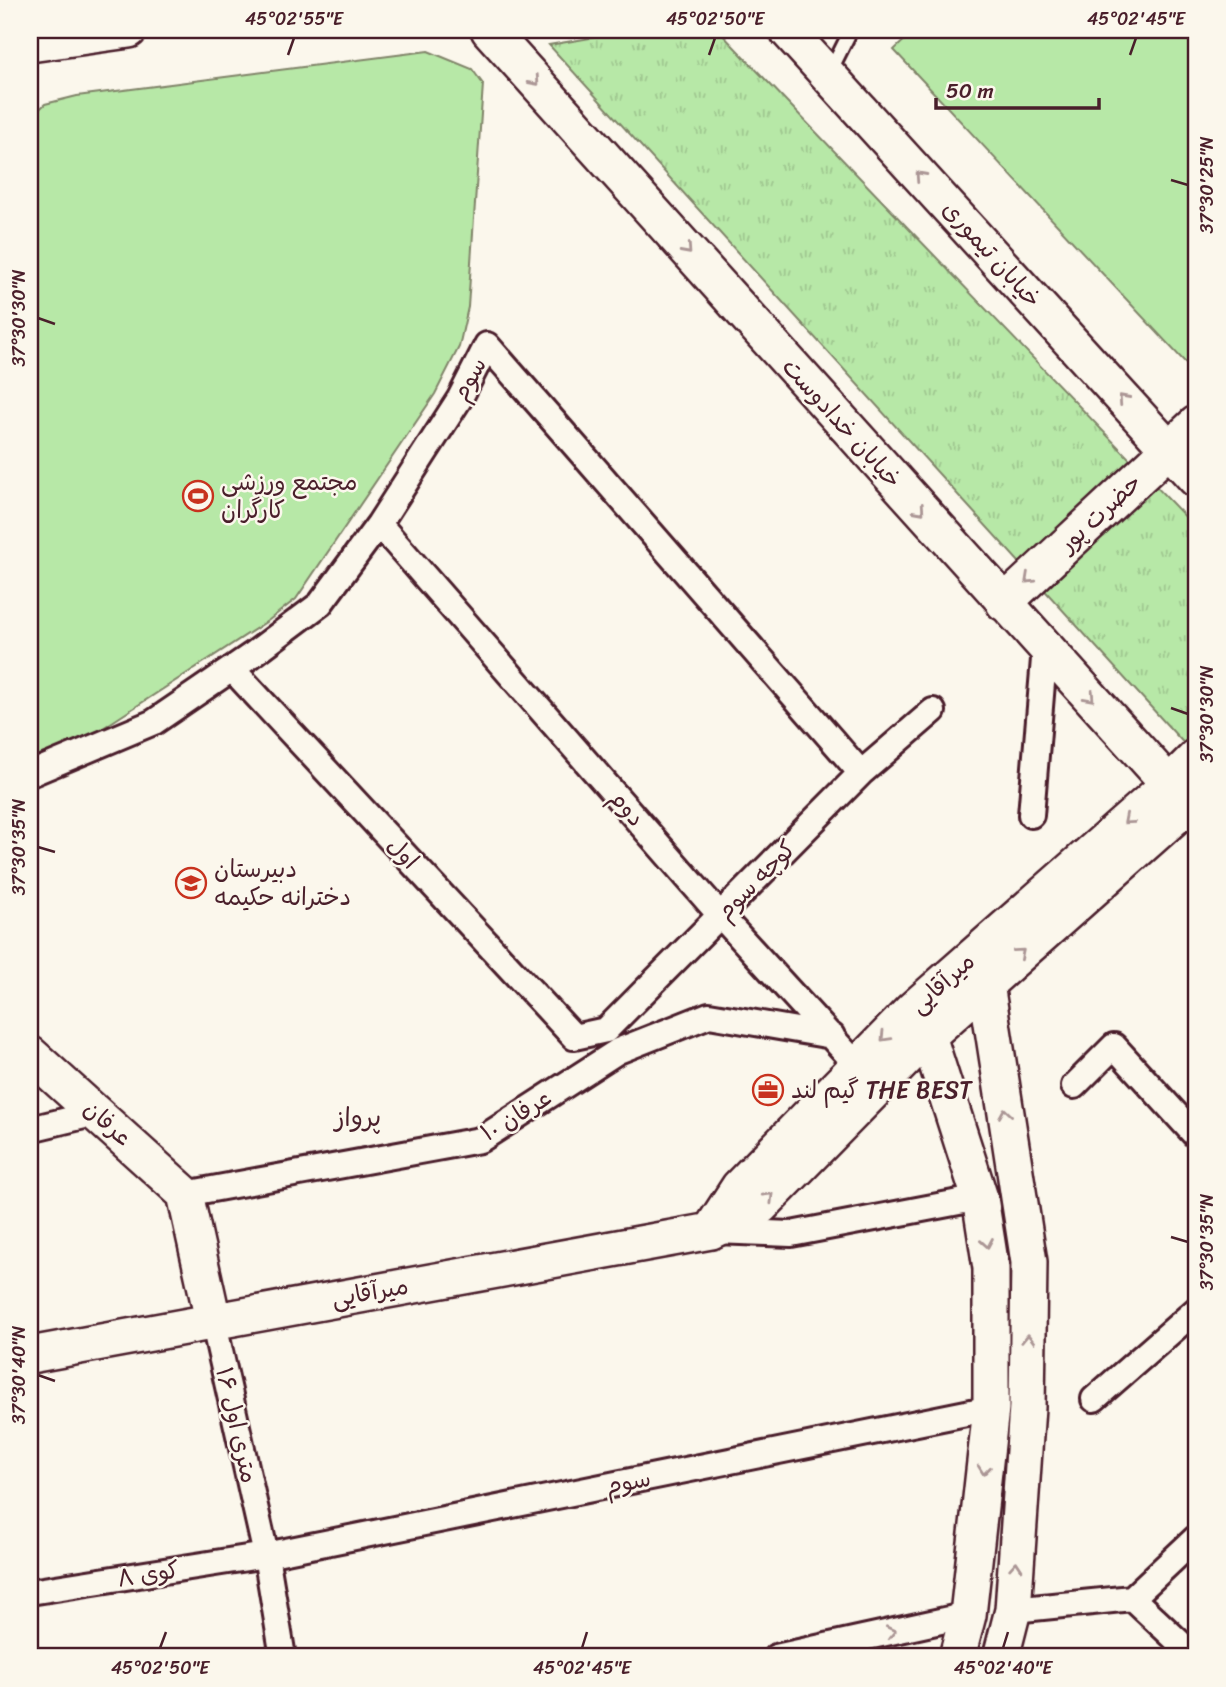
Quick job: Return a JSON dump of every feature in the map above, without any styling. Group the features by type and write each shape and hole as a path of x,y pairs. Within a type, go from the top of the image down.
{"street":[{"path":"30,44 129,30"},
{"name":"خیابان خدادوست","path":"489,30 1004,603 1188,800"},
{"name":"خیابان تیموری","path":"787,30 1196,479"},
{"name":"سوم","path":"30,774 154,722 320,604 379,524 460,398 488,345 861,773"},
{"name":"حضرت پور","path":"1004,603 1196,424"},
{"name":"دوم","path":"379,524 720,915 868,1077"},
{"path":"1031,815 1045,647"},
{"name":"اول","path":"232,668 574,1037"},
{"name":"کوچه سوم","path":"574,1037 606,1030 861,773 933,711"},
{"name":"میرآقایی","path":"30,1355 711,1231 739,1187 868,1077 920,1023 978,972 1188,800 1196,757"},
{"path":"978,972 1029,1262 1027,1407 1013,1611 1001,1657"},
{"name":"عرفان ۱۰","path":"185,1194 480,1140 618,1051 709,1015 832,1036"},
{"path":"920,1023 980,1198 991,1268 990,1408 968,1615 957,1657"},
{"path":"1073,1086 1114,1046 1196,1136"},
{"name":"عرفان","path":"30,1054 185,1194"},
{"path":"30,1129 97,1113"},
{"name":"۱۶ متری اول","path":"185,1194 266,1555 283,1657"},
{"path":"711,1231 791,1234 980,1198"},
{"path":"1094,1398 1196,1310"},
{"name":"سوم","path":"266,1555 990,1408"},
{"path":"1013,1611 1132,1598 1196,1538"},
{"name":"کوی ۸","path":"30,1592 266,1555"},
{"path":"1132,1598 1195,1657"},
{"path":"776,1657 968,1615"}],"lane":[{"path":"828,75 851,30"}],"green space":[{"path":"637,30 718,30 1196,528 1196,742 1189,749 549,45"},
{"path":"915,30 1196,30 1196,374 894,50"},
{"name":"مجتمع ورزشی کارگران","path":"428,51 472,69 483,84 468,307 459,347 435,394 296,599 269,620 83,741 45,762 30,758 30,118 45,104 77,96"}],"place":[{"name":"مجتمع ورزشی کارگران","path":"198,496"},
{"name":"دبیرستان دخترانه حکیمه","path":"191,883"},
{"name":"گیم لند THE BEST","path":"768,1090"}],"district":[{"name":"پرواز","path":"358,1117"}]}
